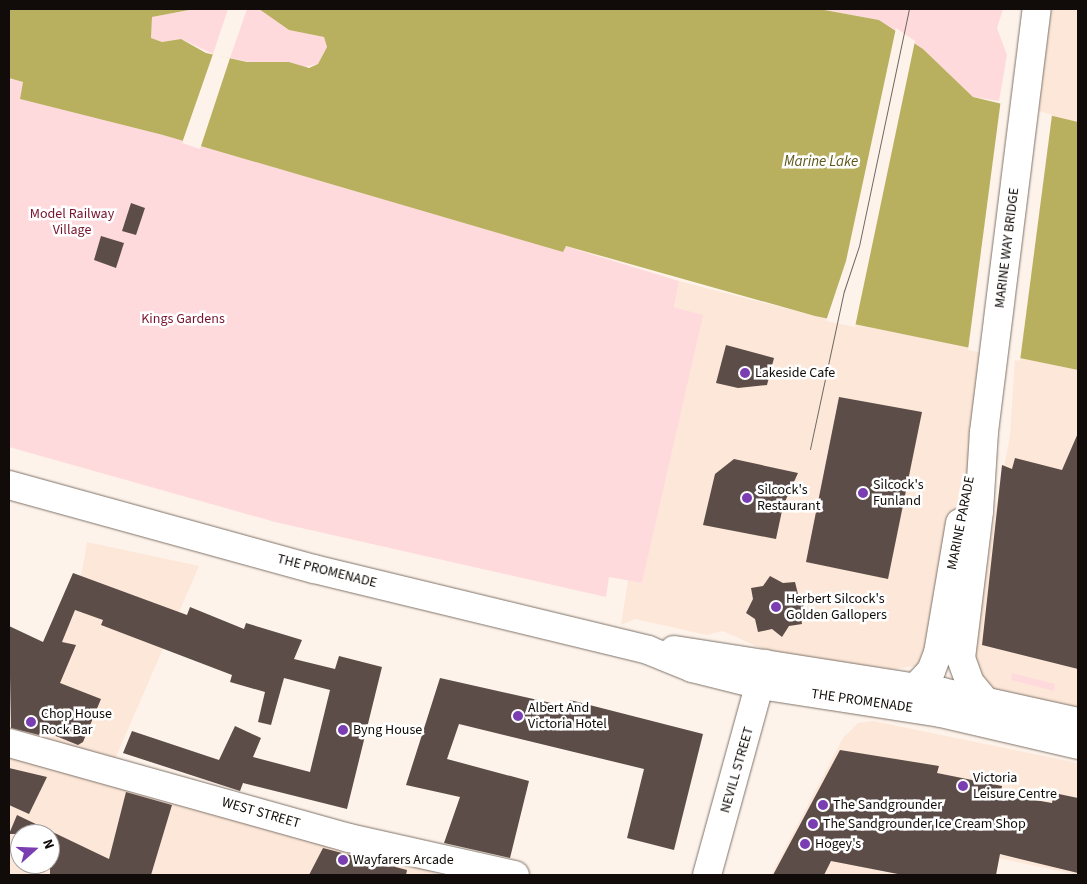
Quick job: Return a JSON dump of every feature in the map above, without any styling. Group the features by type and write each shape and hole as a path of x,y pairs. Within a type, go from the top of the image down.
{"street":[{"name":"MARINE WAY BRIDGE","path":"984,432 1037,9"},
{"name":"MARINE PARADE","path":"984,432 979,511 961,658 970,683 986,702"},
{"name":"MARINE PARADE","path":"930,701 931,671 938,653 969,474 984,432"},
{"name":"THE PROMENADE","path":"9,485 314,569 648,650 698,650 763,674 930,701 1078,745"},
{"name":"MARINE PARADE","path":"930,701 966,544 979,511"},
{"name":"NEVILL STREET","path":"707,875 763,674"},
{"name":"THE PROMENADE","path":"930,701 986,702 1078,722"},
{"name":"WEST STREET","path":"9,742 349,838 515,875"}],"shaded area":[{"path":"1037,9 1078,9 1078,122 1026,113"},
{"path":"679,281 815,316 992,352 941,630 927,664 870,673 760,648 723,631 707,635 635,619 621,625 628,580 642,583 702,315 674,307"},
{"path":"1015,357 1078,370 1078,712 1002,695 975,679 968,655 1010,436"},
{"path":"87,542 199,566 115,759 13,732 82,572"},
{"path":"873,721 1078,763 1078,875 989,856 985,875 771,875 843,738 858,723"},
{"path":"9,748 439,865 434,875 9,875"}],"green space":[{"path":"193,9 228,9 213,54 181,39 162,42 151,38 152,17"},
{"path":"247,9 259,9 289,30 324,37 327,47 318,64 300,68 289,62 264,65 230,58"},
{"path":"819,9 1003,9 997,28 1007,55 999,101 973,97 923,49 879,20"},
{"name":"Kings Gardens","path":"9,78 23,82 20,99 163,135 563,252 565,246 679,281 674,307 703,315 642,583 609,577 606,597 275,522 9,447"},
{"path":"1012,673 1055,684 1054,691 1011,680"}],"water":[{"name":"Marine Lake","path":"9,9 194,9 152,17 151,38 162,42 181,39 206,53 247,62 289,62 309,68 318,64 327,47 324,37 289,30 259,9 819,9 879,20 923,49 973,97 1078,122 1078,370 815,316 566,246 563,252 163,135 20,99 23,82 9,78"}],"pier":[{"path":"896,28 915,41 855,327 826,321 846,261"},
{"path":"213,54 230,58 200,149 182,143"},
{"path":"1001,99 1052,115 1020,361 968,350"}],"building":[{"path":"131,203 145,208 136,235 122,231"},
{"path":"101,236 124,243 116,268 94,260"},
{"name":"Lakeside Cafe","path":"726,345 774,358 767,385 738,388 716,383"},
{"name":"Silcock's Funland","path":"839,397 922,412 888,579 806,562"},
{"path":"1078,433 1078,669 982,645 1002,465 1012,469 1015,458 1062,470"},
{"name":"Silcock's Restaurant","path":"734,459 798,473 783,506 776,539 703,525 715,474"},
{"path":"73,573 187,615 190,607 244,629 246,623 302,640 294,659 335,669 339,656 382,667 347,809 243,783 240,791 123,753 132,731 219,760 235,726 261,738 253,757 310,772 330,690 284,678 271,725 258,722 265,692 230,682 232,675 101,625 103,620 75,610 62,642 76,645 60,683 101,699 83,742 78,745 41,730 39,735 11,728 9,626 43,642"},
{"name":"Herbert Silcock's Golden Gallopers","path":"770,576 783,583 795,582 798,594 806,601 800,612 802,624 789,626 782,637 772,629 758,632 755,619 746,613 753,599 751,588 763,586"},
{"path":"440,678 569,707 570,700 703,734 674,850 627,838 644,769 459,724 447,759 529,781 510,858 444,843 460,797 406,785"},
{"path":"840,750 939,766 937,773 1002,786 1001,794 1052,803 1054,793 1078,798 1078,873 1000,854 996,875 903,875 831,861 824,875 773,875"},
{"path":"9,768 47,777 29,814 9,805"},
{"path":"126,792 172,805 151,875 50,875 60,874 60,836 109,859"},
{"path":"17,815 36,824 13,824"},
{"name":"Wayfarers Arcade","path":"323,848 407,870 406,875 309,875"}],"tram line":[{"path":"810,449 844,291 859,246 909,9"}],"place":[{"name":"Lakeside Cafe","path":"745,373"},
{"name":"Silcock's Funland","path":"863,493"},
{"name":"Silcock's Restaurant","path":"747,498"},
{"name":"Herbert Silcock's Golden Gallopers","path":"776,607"},
{"name":"Albert And Victoria Hotel","path":"518,716"},
{"name":"Chop House Rock Bar","path":"31,722"},
{"name":"Byng House","path":"343,730"},
{"name":"Victoria Leisure Centre","path":"963,786"},
{"name":"The Sandgrounder","path":"823,805"},
{"name":"The Sandgrounder Ice Cream Shop","path":"813,824"},
{"name":"Hogey's","path":"805,844"},
{"name":"Wayfarers Arcade","path":"343,860"}],"park label":[{"name":"Model Railway Village","path":"72,222"}]}
